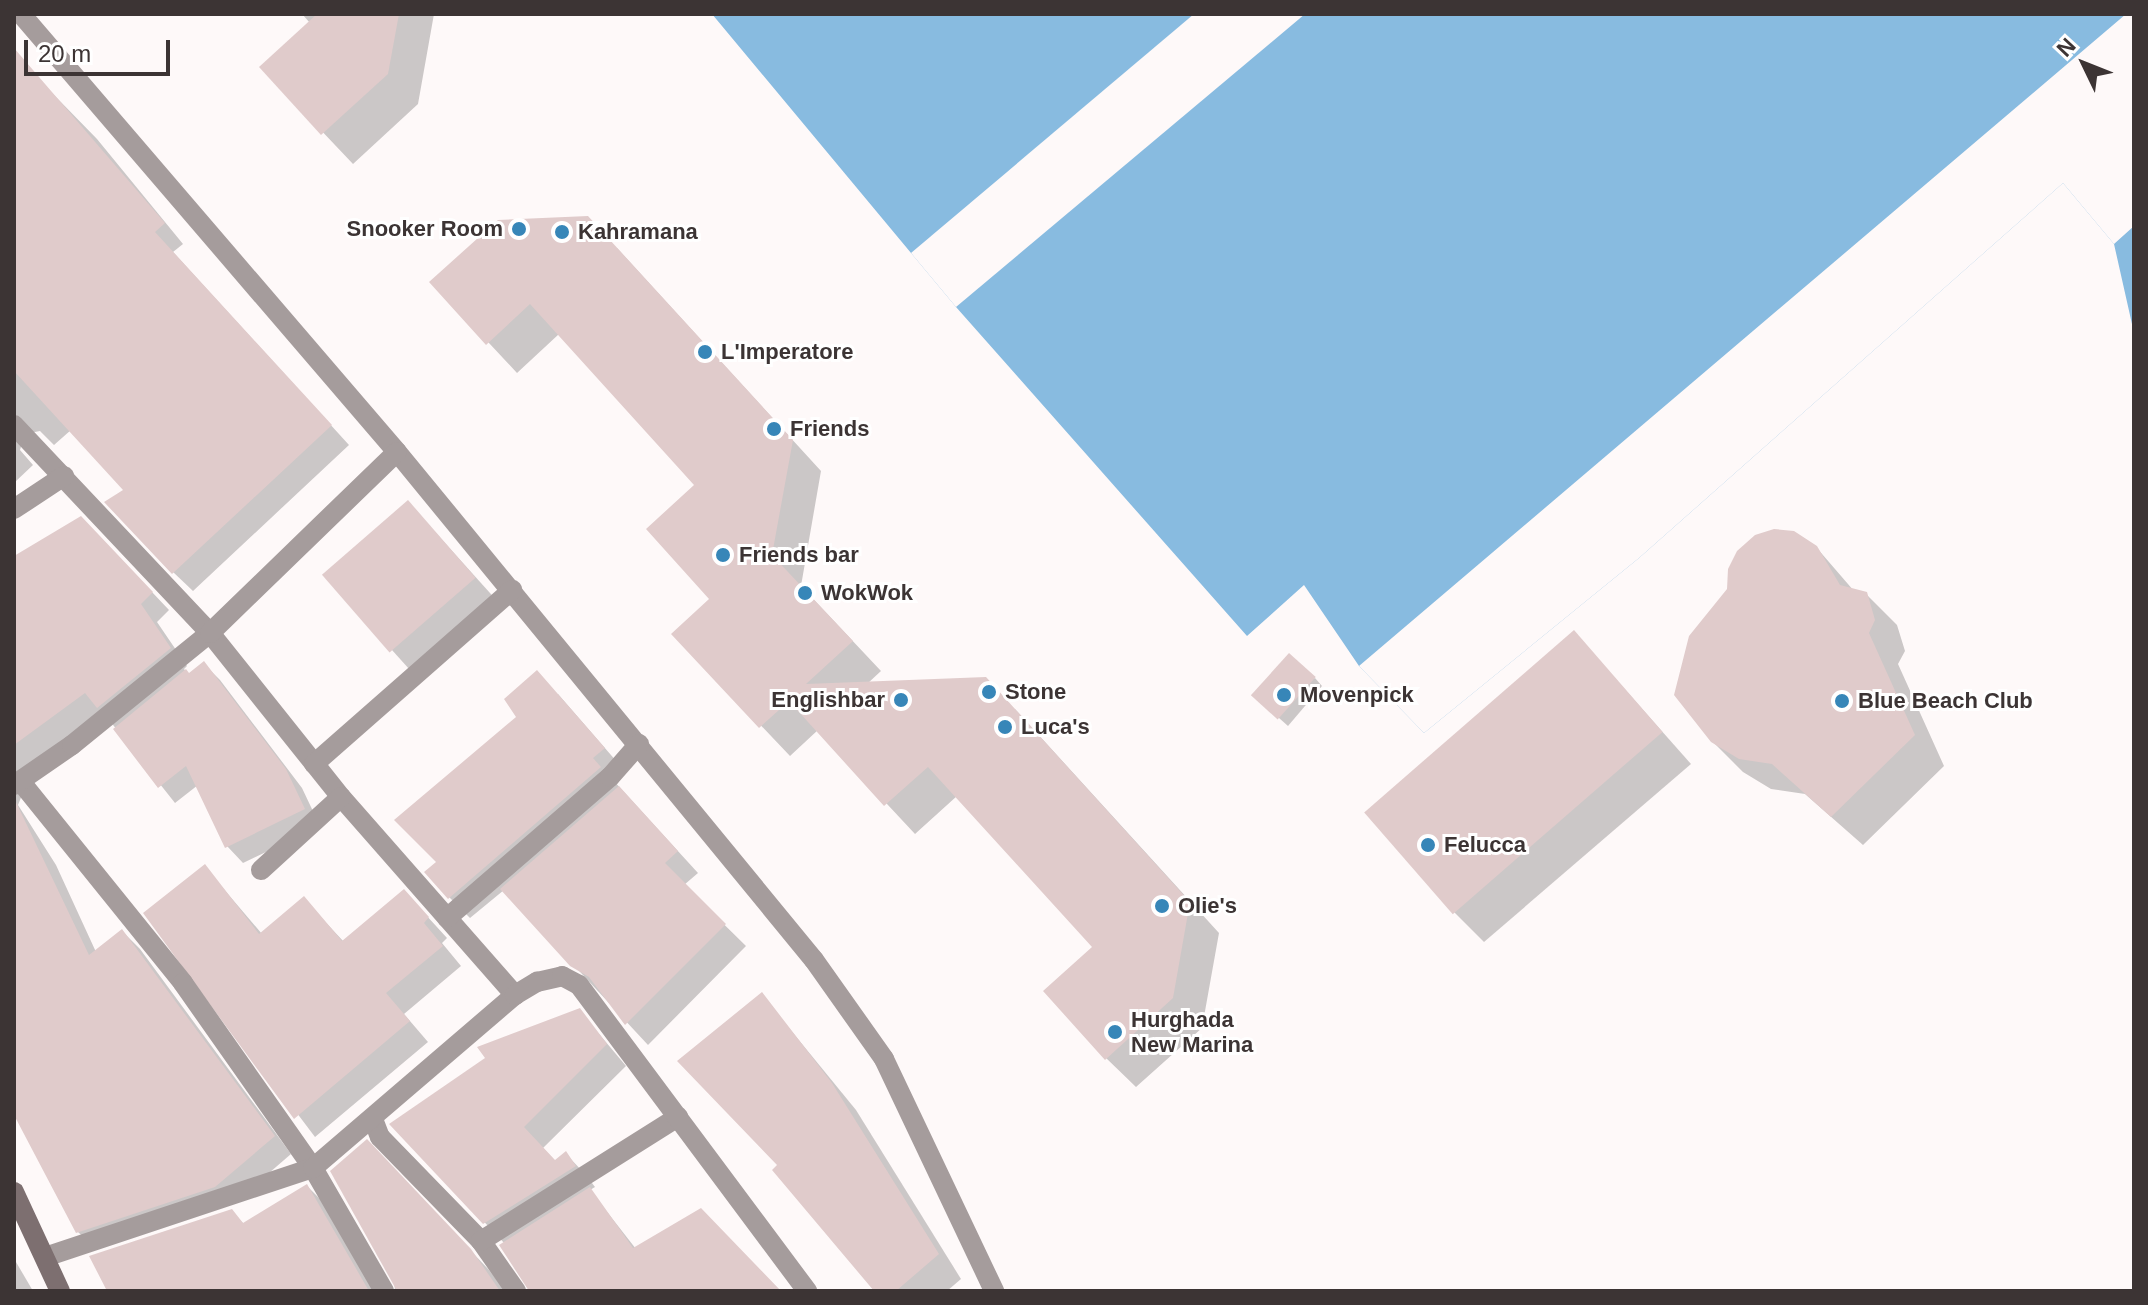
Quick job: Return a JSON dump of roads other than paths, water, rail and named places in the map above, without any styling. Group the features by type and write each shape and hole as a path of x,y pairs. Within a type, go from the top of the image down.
{"street":[{"path":"21,14 397,452 814,960 884,1059 994,1291"},
{"path":"14,425 210,633 341,797 515,995"},
{"path":"384,1291 313,1168 183,983 18,784 210,633 397,452"},
{"path":"14,509 64,476"},
{"path":"314,764 512,590"},
{"path":"447,918 610,777 639,744"},
{"path":"261,870 341,797"},
{"path":"45,1257 313,1168 515,995 537,982 562,976 579,985 807,1291"},
{"path":"481,1241 678,1117"},
{"path":"373,1119 380,1137 481,1241 516,1291"},
{"path":"14,1192 60,1291"}],"water":[{"path":"712,14 2134,14 2134,333 2114,244 2063,183 1639,558 1424,733 1359,666 1304,585 1247,636 956,307"}],"place":[{"name":"Snooker Room","path":"519,229"},
{"name":"Kahramana","path":"562,232"},
{"name":"L'Imperatore","path":"705,352"},
{"name":"Friends","path":"774,429"},
{"name":"Friends bar","path":"723,555"},
{"name":"WokWok","path":"805,593"},
{"name":"Stone","path":"989,692"},
{"name":"Movenpick","path":"1284,695"},
{"name":"Englishbar","path":"901,700"},
{"name":"Blue Beach Club","path":"1842,701"},
{"name":"Luca's","path":"1005,727"},
{"name":"Felucca","path":"1428,845"},
{"name":"Olie's","path":"1162,906"},
{"name":"Hurghada New Marina","path":"1115,1032"}]}
